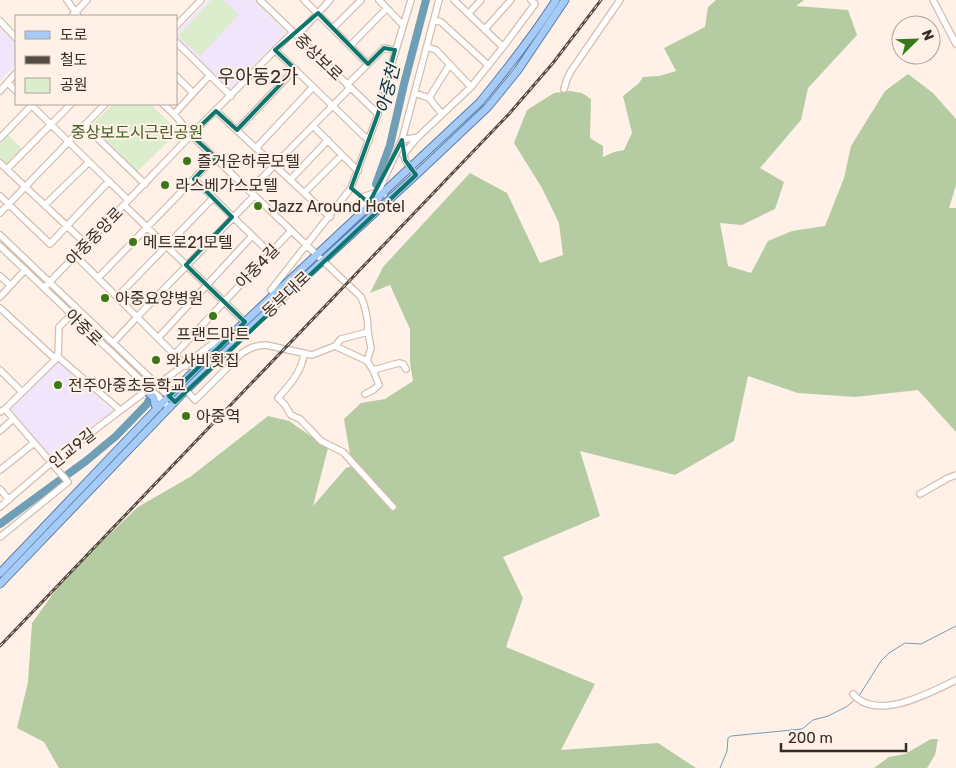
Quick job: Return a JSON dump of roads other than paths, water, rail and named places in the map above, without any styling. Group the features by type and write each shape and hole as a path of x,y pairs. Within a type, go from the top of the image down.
{"main road":[{"name":"동부대로","path":"0,584 186,390 319,258 379,194 410,168 480,102 515,59 556,0"},
{"name":"동부대로","path":"0,573 166,399 275,293 416,175 488,107 523,64 565,0"},
{"path":"145,388 154,398 155,405 158,408"}],"street":[{"path":"67,0 75,15 87,0"},
{"path":"178,24 200,0"},
{"name":"중상보로","path":"260,0 378,114"},
{"path":"304,0 368,64"},
{"name":"아중중앙로","path":"44,288 275,50 295,34 330,0"},
{"path":"333,28 361,0"},
{"path":"379,0 403,25"},
{"path":"275,293 272,290 352,188 378,114 411,0"},
{"path":"362,197 379,194 402,140 439,0"},
{"path":"454,0 503,47"},
{"path":"469,13 481,0"},
{"path":"485,29 511,0"},
{"path":"403,155 418,137 471,86 503,47 534,4 531,0"},
{"path":"564,89 571,71 620,0"},
{"path":"934,0 956,44"},
{"path":"350,46 387,8"},
{"path":"434,20 441,22 488,65"},
{"path":"0,21 15,37"},
{"path":"178,44 230,96"},
{"path":"427,47 436,50 471,86"},
{"path":"249,191 332,106 384,48 395,50"},
{"path":"275,50 369,142"},
{"path":"429,98 450,64"},
{"path":"236,130 295,69"},
{"path":"0,91 15,75"},
{"path":"174,114 210,75"},
{"path":"178,78 193,93"},
{"path":"8,83 15,90"},
{"path":"256,148 313,87"},
{"path":"415,93 429,98 442,114"},
{"path":"0,138 30,105"},
{"path":"32,105 50,125 128,200"},
{"path":"7,169 69,105"},
{"path":"0,213 104,105"},
{"path":"164,105 191,135 360,297 365,308 372,348 367,361"},
{"path":"216,111 330,217"},
{"path":"84,124 145,184"},
{"path":"313,126 358,171"},
{"path":"402,140 418,137"},
{"path":"290,180 328,140"},
{"path":"402,140 403,155 416,175"},
{"path":"304,193 342,155"},
{"path":"98,278 215,157"},
{"path":"45,205 89,162"},
{"path":"0,163 86,244"},
{"path":"194,180 270,253"},
{"path":"0,196 50,244 109,181"},
{"path":"352,188 362,197 364,212"},
{"path":"186,265 254,196"},
{"path":"117,297 213,198"},
{"name":"아중4길","path":"124,205 245,322"},
{"name":"아중4길","path":"175,354 291,231"},
{"name":"아중로","path":"0,235 156,384 172,405"},
{"name":"아중4길","path":"158,338 252,236"},
{"name":"아중로","path":"0,246 145,388 166,399"},
{"path":"75,255 186,366"},
{"name":"아중로","path":"113,343 186,265"},
{"path":"0,297 25,270"},
{"path":"0,276 10,285"},
{"path":"0,311 52,356 58,356 120,410"},
{"path":"0,537 68,482 13,419 2,410 58,356 60,327 70,314"},
{"path":"186,390 195,400 242,353 258,345 312,355 335,346 340,339 368,332"},
{"path":"156,384 186,366 215,342 220,346"},
{"path":"335,346 367,361 373,370 379,384 365,394"},
{"path":"304,353 303,362 289,386 278,398 285,405 291,416 300,420 321,441 343,452 393,507"},
{"path":"373,370 399,363 404,364 406,369"},
{"path":"0,370 22,392"},
{"name":"인교9길","path":"0,507 145,388"},
{"path":"0,431 13,419"},
{"name":"인교9길","path":"0,470 34,443"},
{"path":"920,494 956,475"},
{"path":"0,489 9,500"},
{"path":"855,697 875,707 919,698 956,680"}],"waterway":[{"name":"아중천","path":"376,184 390,145 426,0"},
{"path":"0,524 86,461 116,436 149,400"},
{"path":"859,696 881,661 889,653 905,643 921,644 956,626"},
{"path":"720,768 727,751 728,738 731,736 802,729 813,720 828,716 846,707 856,699"}],"railway":[{"path":"0,646 509,114 553,63 601,0"}],"place":[{"name":"즐거운하루모텔","path":"187,161"},
{"name":"라스베가스모텔","path":"165,185"},
{"name":"Jazz Around Hotel","path":"258,206"},
{"name":"메트로21모텔","path":"133,242"},
{"name":"아중요양병원","path":"105,298"},
{"name":"프랜드마트","path":"213,316"},
{"name":"와사비횟집","path":"156,360"},
{"name":"전주아중초등학교","path":"58,385"},
{"name":"아중역","path":"186,416"}],"district":[{"name":"우아동2가","path":"258,76"}],"park label":[{"name":"중상보도시근린공원","path":"137,132"}]}
